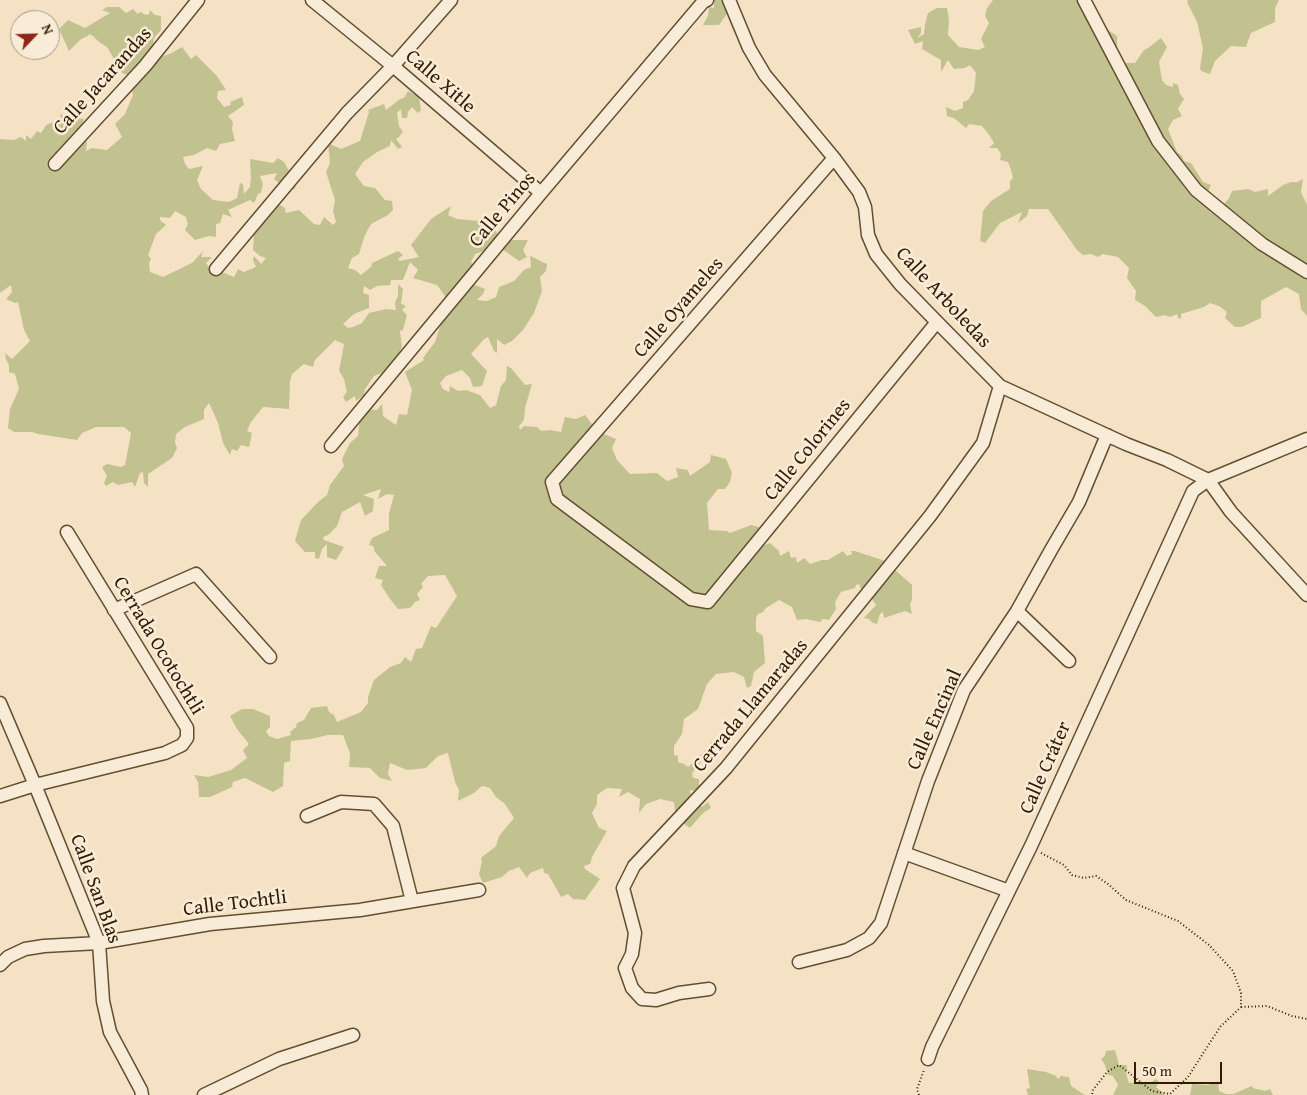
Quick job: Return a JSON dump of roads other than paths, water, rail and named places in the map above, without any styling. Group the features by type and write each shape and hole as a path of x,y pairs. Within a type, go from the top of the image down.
{"street":[{"name":"Calle Jacarandas","path":"54,164 144,66 198,0"},
{"name":"Calle Xitle","path":"312,0 393,66 541,193"},
{"path":"216,269 347,112 393,66 451,0"},
{"name":"Calle Pinos","path":"331,446 541,193 703,2 707,0"},
{"name":"Calle Arboledas","path":"729,0 749,48 765,75 834,158 859,192 864,207 868,235 876,254 900,284 1000,386 1208,480"},
{"path":"1084,0 1158,141 1196,190 1262,244 1307,272"},
{"name":"Calle Oyameles","path":"708,602 691,599 557,498 552,482 834,158"},
{"name":"Calle Colorines","path":"708,602 937,322"},
{"name":"Cerrada Llamaradas","path":"709,989 679,993 656,1000 642,999 632,988 625,968 632,954 635,933 623,888 634,866 726,768 930,516 983,443 1000,386"},
{"name":"Calle Encinal","path":"799,962 847,950 868,938 881,923 928,781 964,690 1017,611 1078,502 1107,435"},
{"path":"1307,439 1208,480 1231,512 1307,595"},
{"name":"Calle Cráter","path":"928,1059 932,1047 1031,846 1193,491 1208,480"},
{"name":"Cerrada Ocotochtli","path":"0,796 35,785 164,753 182,745 187,738 186,728 67,532"},
{"path":"114,610 196,574 270,657"},
{"path":"1017,611 1069,661"},
{"name":"Calle San Blas","path":"0,703 98,943 103,1001 110,1032 141,1092"},
{"path":"307,816 341,802 374,804 393,826 412,901"},
{"path":"904,853 1009,891"},
{"name":"Calle Tochtli","path":"0,965 8,957 25,948 98,943 210,924 360,910 479,890"},
{"path":"204,1095 219,1092 279,1059 353,1035"}]}
